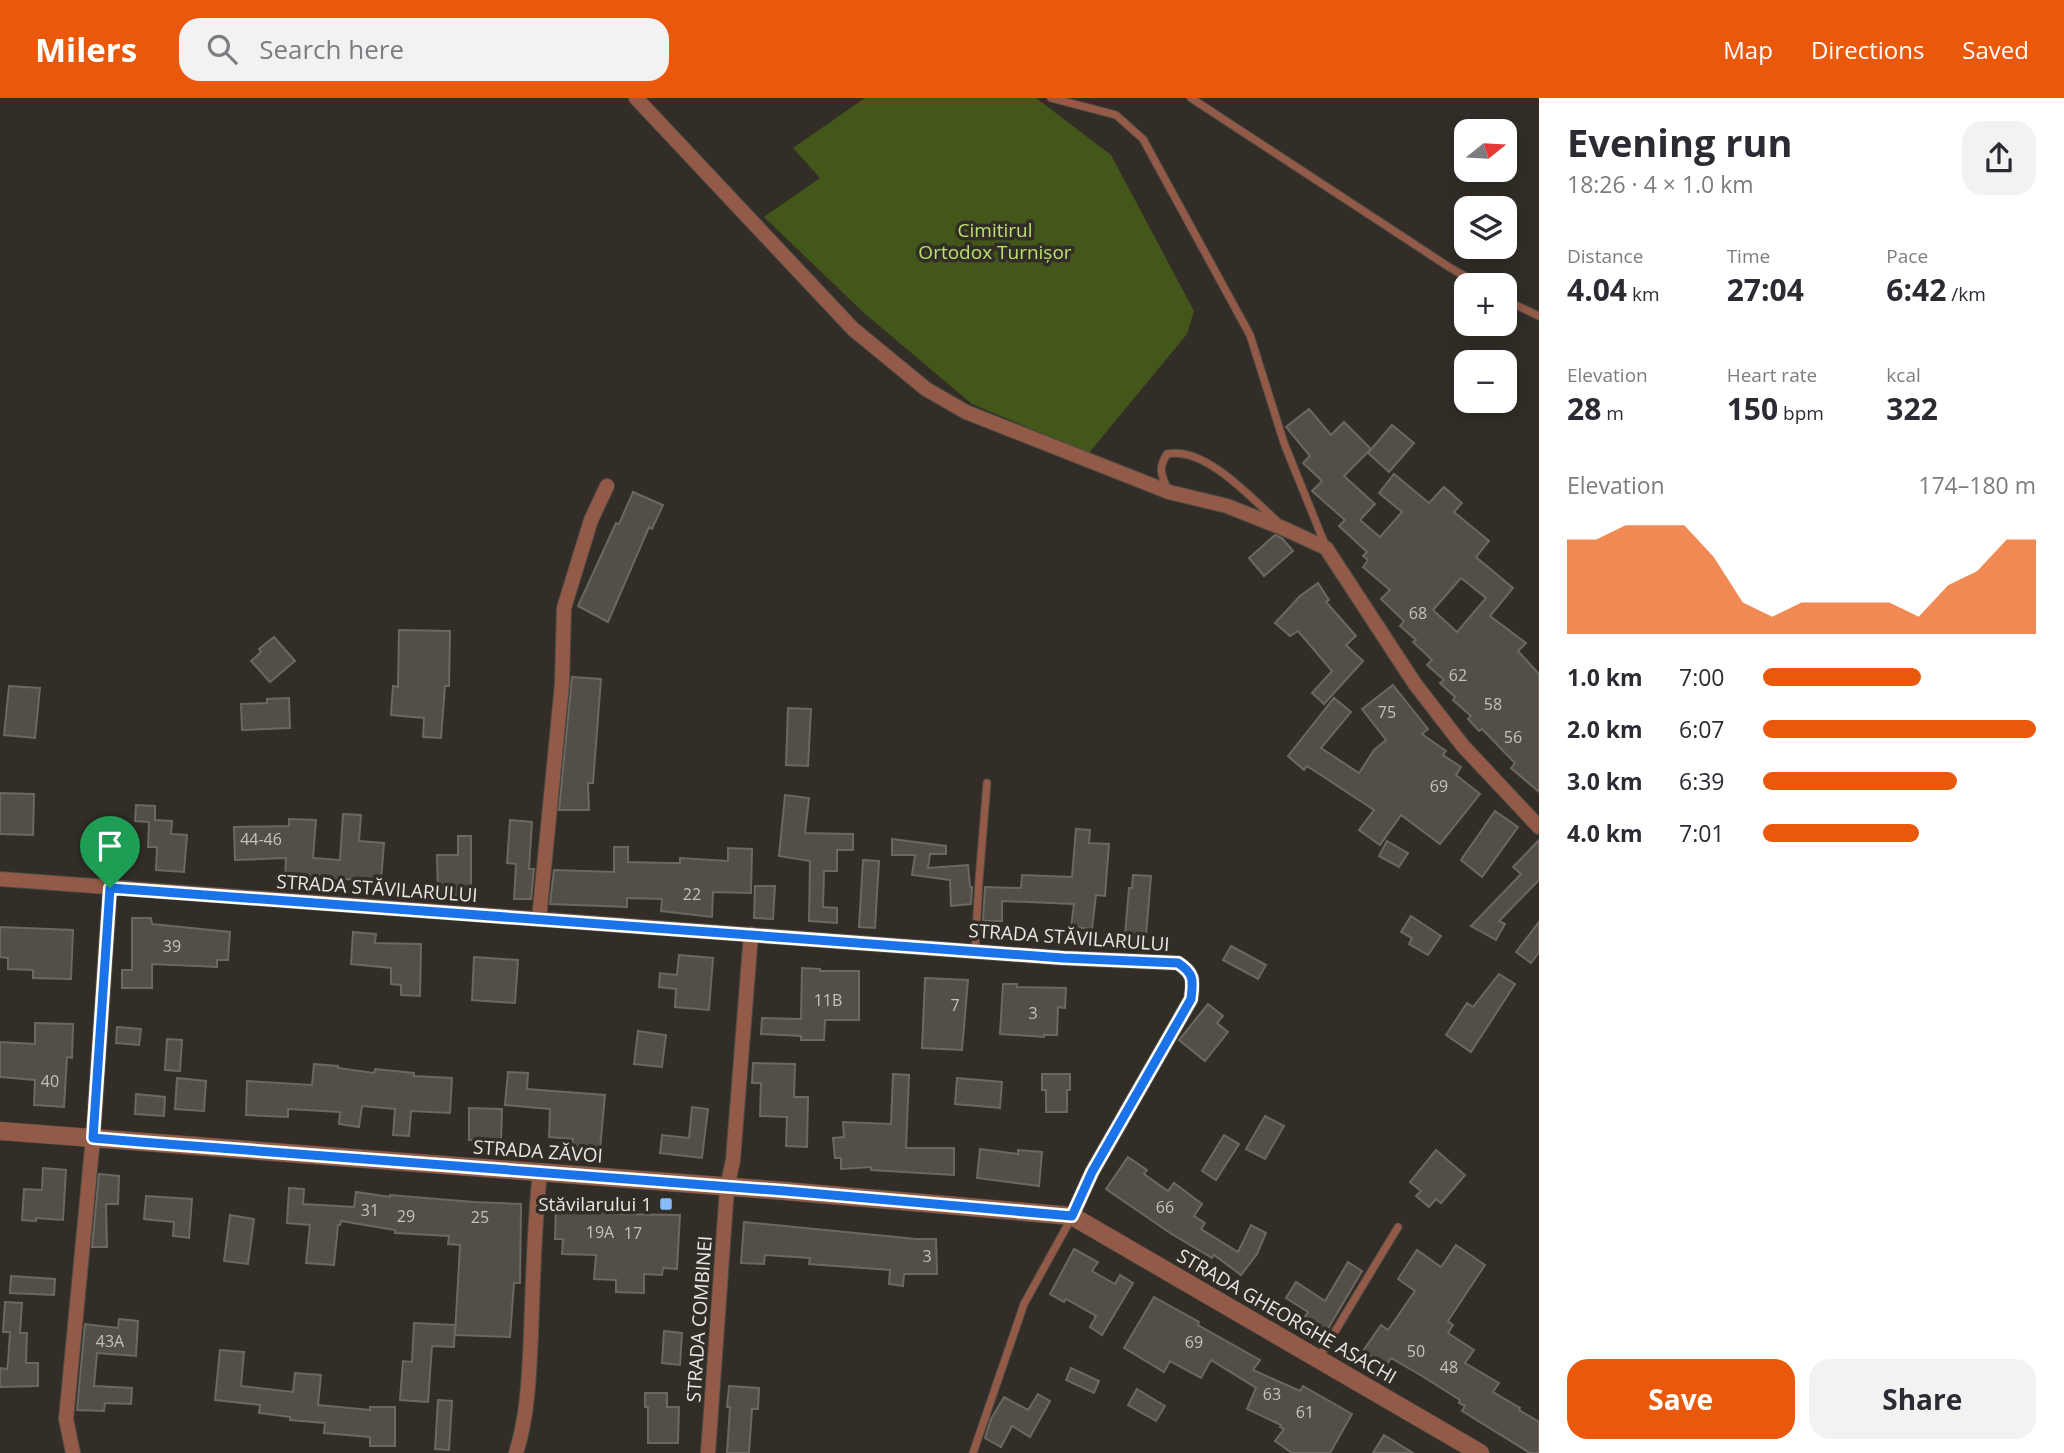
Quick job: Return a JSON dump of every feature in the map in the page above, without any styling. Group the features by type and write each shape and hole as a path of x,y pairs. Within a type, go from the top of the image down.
{"street":[{"path":"636,98 853,329 926,389 966,412 1169,492 1227,506 1285,528 1326,548 1431,705 1463,746 1539,827"},
{"path":"539,919 562,684 564,608 591,520 607,486"},
{"name":"STRADA STĂVILARULUI","path":"0,879 1063,958 1178,963 1188,970 1193,982 1191,999 1092,1172 1072,1216"},
{"path":"73,1453 66,1419 93,1138 110,888"},
{"path":"727,1188 733,1160 751,933"},
{"name":"STRADA ZĂVOI","path":"0,1131 1072,1216"},
{"path":"516,1453 528,1393 536,1204 540,1172"},
{"name":"STRADA COMBINEI","path":"708,1453 727,1188"},
{"name":"STRADA GHEORGHE ASACHI","path":"1072,1216 1480,1453"}],"lane":[{"path":"1051,98 1116,116 1143,139 1250,335 1284,443 1326,548"},
{"path":"1191,98 1459,273"},
{"path":"1517,306 1539,316"},
{"path":"1169,492 1161,475 1160,464 1167,454 1180,451 1203,459 1285,528"},
{"path":"975,951 987,783"},
{"path":"973,1453 1024,1304 1072,1216"},
{"path":"1319,1359 1398,1227"}],"green space":[{"name":"Cimitirul Ortodox Turnișor","path":"865,98 1036,98 1111,155 1194,311 1187,334 1089,453 972,404 864,313 764,217 820,178 793,148"}],"building":[{"path":"1309,409 1331,435 1344,422 1371,449 1344,476 1375,504 1360,520 1380,537 1402,512 1379,493 1394,474 1429,503 1444,487 1462,503 1454,512 1489,541 1476,557 1513,588 1490,616 1526,643 1518,651 1539,674 1539,792 1511,768 1515,763 1482,729 1479,731 1468,719 1471,716 1453,700 1455,697 1440,683 1444,680 1427,665 1432,660 1400,626 1404,621 1381,599 1390,590 1363,567 1368,560 1363,556 1367,552 1339,526 1345,520 1312,491 1322,481 1303,463 1310,456 1286,427","holes":["1461,578 1486,598 1457,632 1433,610"]},
{"path":"1392,425 1414,443 1389,472 1368,453"},
{"path":"633,492 663,505 652,529 649,527 608,622 578,606"},
{"path":"1275,535 1282,538 1293,551 1264,576 1249,558"},
{"path":"1318,583 1329,600 1326,602 1356,636 1346,645 1363,661 1324,704 1312,693 1332,671 1298,631 1290,636 1275,623 1300,596"},
{"path":"399,630 450,631 449,686 445,686 441,738 423,737 424,718 391,715 393,686 398,687"},
{"path":"274,637 295,661 270,682 251,661 261,652 259,649"},
{"path":"572,677 601,679 593,783 588,783 589,810 559,810"},
{"path":"1393,685 1428,729 1422,734 1446,751 1443,755 1461,767 1456,775 1480,794 1440,844 1401,815 1380,845 1359,830 1374,810 1307,766 1304,770 1288,756 1334,698 1351,712 1321,748 1359,773 1374,750 1386,740 1362,709"},
{"path":"9,686 40,688 35,738 4,735"},
{"path":"289,698 290,728 242,730 241,704 267,703 267,699"},
{"path":"788,708 811,709 808,766 786,765"},
{"path":"0,793 34,794 33,835 0,834"},
{"path":"785,795 809,798 805,833 853,834 853,850 837,850 837,871 824,871 823,907 837,908 837,923 809,921 810,861 779,856"},
{"path":"136,805 155,806 155,820 172,821 171,834 187,835 184,872 156,870 157,847 148,847 149,822 135,821"},
{"path":"1495,811 1518,827 1482,877 1461,860"},
{"path":"343,814 361,815 359,841 384,843 381,881 285,878 286,858 235,860 234,827 289,826 289,819 316,820 313,858 340,860"},
{"path":"510,820 532,822 529,869 534,869 531,899 514,899 516,864 507,863"},
{"path":"1076,829 1090,830 1089,843 1109,844 1105,896 1096,895 1092,929 1071,927 1074,904 1002,901 1002,921 983,921 985,887 1021,888 1022,875 1072,877"},
{"path":"458,836 471,836 471,895 438,895 437,855 458,855"},
{"path":"892,839 946,846 946,854 930,854 928,868 968,865 972,887 971,904 951,906 950,880 912,875 915,855 892,855"},
{"path":"1539,840 1539,880 1499,921 1505,924 1496,940 1471,926 1521,874 1513,867"},
{"path":"1387,841 1408,853 1399,867 1379,856"},
{"path":"614,847 628,847 628,862 666,863 680,863 680,858 728,861 728,848 752,849 751,893 713,892 712,917 661,911 662,899 627,898 627,907 550,904 554,870 614,872"},
{"path":"863,860 879,861 875,928 859,927"},
{"path":"1133,875 1151,876 1145,948 1124,946 1129,888 1132,888"},
{"path":"755,886 775,886 773,919 754,918"},
{"path":"1411,916 1441,936 1428,955 1409,944 1412,938 1401,932"},
{"path":"132,918 151,918 152,924 230,932 228,960 217,960 217,967 152,964 152,988 122,988 122,970 132,970"},
{"path":"1539,922 1539,952 1531,963 1516,952"},
{"path":"0,927 73,930 71,979 33,978 33,970 8,969 8,958 0,957"},
{"path":"353,932 376,934 375,943 421,944 420,996 401,995 401,985 391,984 391,968 351,964"},
{"path":"1231,946 1266,965 1258,979 1223,960"},
{"path":"679,955 713,958 709,1010 675,1007 676,989 659,987 660,973 677,975"},
{"path":"474,957 518,960 515,1003 472,1000"},
{"path":"802,968 859,971 859,1020 825,1020 824,1040 801,1040 801,1036 761,1034 762,1018 801,1019"},
{"path":"1499,974 1515,984 1471,1052 1446,1035 1467,1003 1473,1007"},
{"path":"925,978 968,980 962,1050 922,1048"},
{"path":"1003,984 1017,984 1017,987 1066,988 1065,1008 1058,1007 1057,1035 1044,1037 1000,1034"},
{"path":"1208,1004 1223,1016 1217,1023 1228,1032 1205,1061 1179,1040"},
{"path":"35,1023 73,1024 72,1058 67,1057 64,1107 34,1105 35,1080 0,1077 0,1042 35,1044"},
{"path":"117,1027 141,1029 139,1045 116,1043"},
{"path":"638,1031 666,1035 662,1067 634,1064"},
{"path":"167,1039 182,1040 180,1071 165,1070"},
{"path":"753,1063 795,1064 794,1097 808,1097 807,1147 786,1146 787,1117 760,1116 761,1083 752,1083"},
{"path":"314,1064 374,1073 375,1069 414,1073 414,1076 452,1078 450,1113 411,1111 409,1136 393,1135 395,1109 362,1106 359,1127 339,1124 340,1112 288,1109 288,1117 246,1115 247,1081 312,1085"},
{"path":"508,1072 528,1073 527,1089 605,1095 600,1149 572,1147 573,1139 549,1137 550,1109 505,1105"},
{"path":"893,1074 909,1075 906,1148 954,1148 954,1175 871,1170 871,1167 841,1169 841,1158 835,1158 833,1138 844,1137 843,1122 891,1124"},
{"path":"1042,1074 1070,1074 1067,1112 1046,1112 1046,1090 1042,1090"},
{"path":"177,1078 206,1081 204,1111 175,1109"},
{"path":"957,1078 1002,1082 1000,1108 955,1104"},
{"path":"136,1094 165,1097 164,1116 135,1114"},
{"path":"692,1107 708,1109 702,1158 660,1153 662,1135 689,1138"},
{"path":"469,1108 502,1109 501,1141 469,1140"},
{"path":"1265,1116 1284,1126 1265,1159 1246,1149"},
{"path":"1224,1135 1239,1144 1216,1180 1202,1171"},
{"path":"980,1149 1018,1154 1018,1150 1042,1152 1039,1186 977,1178"},
{"path":"1436,1150 1465,1175 1441,1203 1436,1199 1429,1207 1416,1196 1421,1191 1410,1182"},
{"path":"1128,1157 1147,1170 1144,1174 1168,1191 1174,1183 1202,1204 1194,1216 1205,1223 1201,1229 1238,1252 1251,1225 1266,1233 1257,1254 1241,1275 1214,1255 1212,1258 1170,1233 1106,1189"},
{"path":"43,1168 66,1170 63,1220 22,1220 24,1189 42,1190"},
{"path":"99,1174 119,1176 118,1204 106,1204 107,1247 92,1247"},
{"path":"289,1188 304,1189 303,1204 354,1207 356,1192 390,1197 521,1204 520,1283 514,1283 510,1337 455,1335 460,1245 448,1244 449,1236 395,1233 395,1230 341,1221 338,1225 334,1265 306,1263 310,1225 287,1223"},
{"path":"146,1196 192,1199 189,1238 173,1236 174,1222 144,1219"},
{"path":"556,1204 610,1210 609,1214 680,1215 677,1269 663,1268 662,1275 644,1274 644,1293 616,1292 616,1280 594,1279 596,1255 562,1254 563,1239 555,1239"},
{"path":"230,1215 254,1219 248,1264 224,1261"},
{"path":"744,1222 936,1239 937,1274 904,1274 903,1286 889,1284 890,1270 809,1264 810,1258 765,1255 764,1264 741,1263"},
{"path":"1456,1245 1485,1265 1448,1321 1453,1325 1448,1333 1474,1350 1465,1363 1499,1383 1493,1392 1539,1422 1539,1453 1530,1453 1462,1411 1465,1406 1459,1403 1460,1400 1391,1358 1385,1367 1363,1351 1381,1325 1388,1330 1415,1291 1398,1279 1417,1250 1441,1267"},
{"path":"1074,1249 1098,1262 1092,1271 1115,1284 1120,1275 1133,1283 1102,1335 1090,1327 1096,1316 1066,1299 1064,1302 1050,1294"},
{"path":"1348,1262 1362,1271 1326,1332 1304,1318 1308,1312 1286,1298 1296,1282 1325,1301"},
{"path":"11,1276 55,1279 54,1295 10,1293"},
{"path":"1154,1297 1260,1360 1253,1370 1300,1391 1303,1386 1352,1414 1330,1453 1292,1453 1275,1441 1284,1429 1281,1425 1247,1409 1256,1388 1211,1360 1201,1378 1170,1361 1164,1372 1124,1348"},
{"path":"5,1302 22,1303 20,1333 27,1333 26,1363 38,1363 38,1386 0,1387 0,1368 7,1369 10,1332 3,1332"},
{"path":"119,1319 138,1321 136,1356 97,1353 94,1386 132,1388 131,1404 105,1403 104,1411 77,1410 85,1324 118,1328"},
{"path":"414,1323 455,1325 454,1347 432,1346 428,1402 400,1400 403,1361 412,1362"},
{"path":"664,1331 682,1333 680,1365 662,1363"},
{"path":"220,1350 244,1352 241,1386 293,1392 295,1373 321,1375 318,1405 370,1410 370,1407 395,1407 395,1446 370,1446 370,1437 324,1433 325,1423 290,1420 290,1417 259,1413 260,1405 215,1400"},
{"path":"1071,1368 1099,1381 1094,1393 1066,1380"},
{"path":"729,1386 759,1388 758,1409 752,1409 749,1453 727,1453"},
{"path":"1137,1389 1165,1406 1156,1421 1128,1405"},
{"path":"645,1393 667,1393 667,1407 679,1407 678,1443 648,1443 648,1407 645,1407"},
{"path":"1038,1394 1050,1401 1030,1437 1012,1426 1001,1447 985,1438 991,1419 1004,1397 1028,1410"},
{"path":"438,1400 452,1401 449,1450 435,1449"},
{"path":"1384,1435 1413,1453 1373,1453"}],"place":[{"name":"Stăvilarului 1","path":"666,1204"}],"route":[{"path":"110,888 1063,958 1178,963 1188,970 1193,982 1191,999 1092,1172 1072,1216 785,1191 93,1138 110,888"}]}
